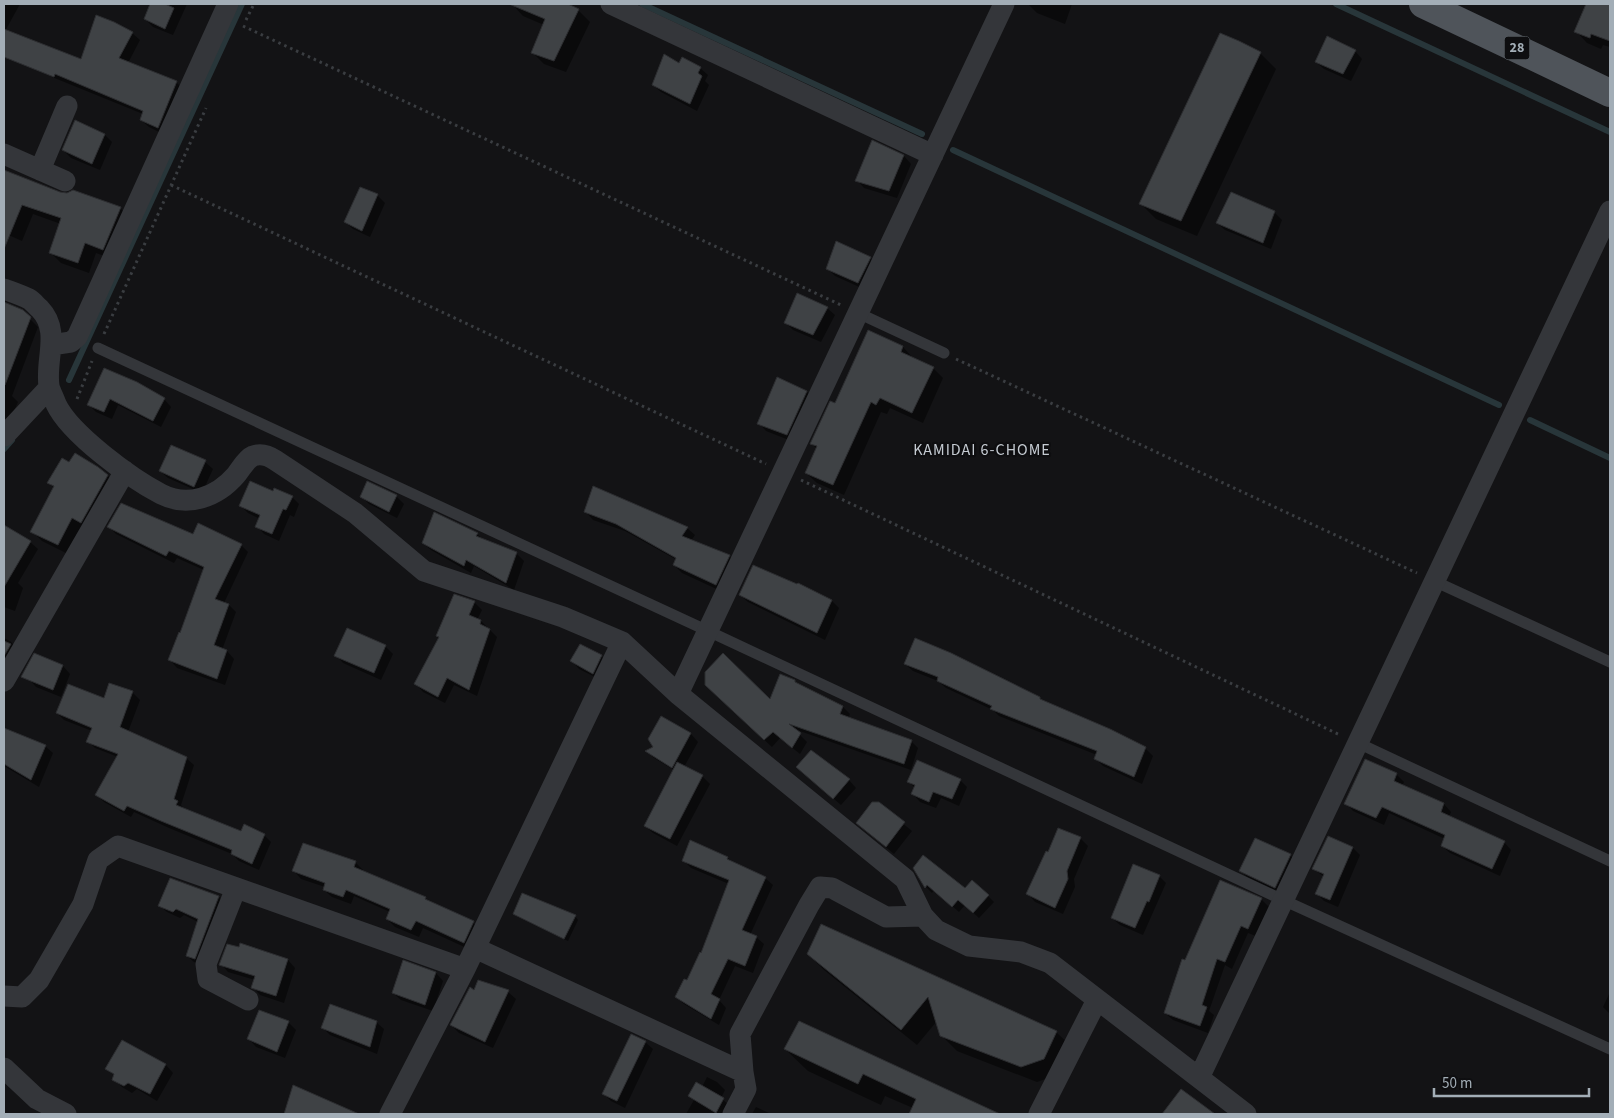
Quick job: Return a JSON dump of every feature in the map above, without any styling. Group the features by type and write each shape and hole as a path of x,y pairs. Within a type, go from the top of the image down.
{"main road":[{"name":"28","path":"1423,4 1610,93"}],"street":[{"path":"51,345 71,342 77,337 228,4"},
{"path":"611,4 933,156"},
{"path":"678,694 1004,4"},
{"path":"40,170 67,106"},
{"path":"4,154 65,181"},
{"path":"1199,1078 1610,211"},
{"path":"4,289 28,298 42,312 49,323 52,338 49,388 65,418 76,432 125,471 172,499 182,501 193,500 222,489 230,482 246,461 253,456 267,456 356,513 424,571 563,617 622,642 678,694 905,879 923,916 936,930 969,946 1021,952 1050,963 1246,1114"},
{"path":"4,436 49,388"},
{"path":"4,681 125,471"},
{"path":"390,1114 475,948 622,642"},
{"path":"4,996 22,997 39,980 83,904 98,860 118,846 464,969"},
{"path":"733,1114 746,1089 740,1034 808,905 820,887 832,888 886,917 923,916"},
{"path":"236,888 206,964 208,979 248,1000"},
{"path":"475,948 743,1072"},
{"path":"1039,1114 1097,1000"},
{"path":"4,1068 37,1100 66,1114"}],"lane":[{"path":"858,313 944,353"},
{"path":"98,348 1283,900 1610,1049"},
{"path":"1434,581 1610,662"},
{"path":"1358,743 1610,861"}],"path":[{"path":"239,34 254,4"},
{"path":"243,26 858,313"},
{"path":"65,418 78,397 98,348 207,106"},
{"path":"171,185 1358,743"},
{"path":"944,353 1434,581"}],"building":[{"path":"150,4 165,4 174,8 165,29 144,19"},
{"path":"509,4 568,4 579,9 554,61 531,53 545,19"},
{"path":"1586,4 1610,4 1610,41 1591,34 1590,38 1574,32"},
{"path":"96,15 133,32 119,58 177,81 158,128 140,120 143,111 55,74 54,77 4,57 4,29 81,59"},
{"path":"1220,33 1261,52 1181,221 1139,204"},
{"path":"1327,36 1356,50 1343,74 1315,62"},
{"path":"664,54 679,63 682,57 701,67 698,73 702,76 690,104 652,85"},
{"path":"75,120 105,134 92,164 62,150"},
{"path":"872,140 904,155 889,191 855,181"},
{"path":"4,170 60,192 67,193 73,190 121,207 103,250 85,243 78,263 49,253 61,218 22,205 4,249"},
{"path":"360,187 378,194 362,231 344,222"},
{"path":"1231,192 1275,211 1263,243 1216,223"},
{"path":"836,241 871,257 858,283 826,269"},
{"path":"797,293 828,307 813,335 784,323"},
{"path":"4,302 23,310 31,317 5,385 4,385"},
{"path":"868,330 903,346 901,352 934,367 912,413 880,398 876,405 871,402 833,485 805,473 817,446 810,444 830,401 835,403"},
{"path":"104,368 137,382 165,398 153,421 110,399 104,412 87,405"},
{"path":"777,377 807,391 787,435 757,424"},
{"path":"171,445 206,460 194,487 159,471"},
{"path":"75,453 108,475 81,523 72,518 58,545 30,532 54,486 47,483 62,458 69,462"},
{"path":"250,481 273,491 274,488 293,496 286,510 283,509 272,534 255,527 260,515 239,506"},
{"path":"367,481 397,495 389,512 360,497"},
{"path":"593,486 688,527 682,536 730,555 716,585 673,565 676,558 616,524 584,512"},
{"path":"121,503 193,534 198,523 242,544 215,599 229,604 214,645 227,650 217,679 168,660 204,567 169,551 166,556 107,527"},
{"path":"434,512 478,533 476,536 517,552 506,583 466,560 464,566 422,543"},
{"path":"4,525 31,541 4,587"},
{"path":"753,565 798,583 832,600 817,633 739,595"},
{"path":"454,594 475,601 469,615 481,620 480,624 490,629 469,690 447,678 438,697 414,684 439,637 436,636"},
{"path":"347,628 386,645 374,673 334,656"},
{"path":"915,638 951,653 1040,697 1040,699 1110,729 1146,747 1134,777 1094,759 1097,751 990,709 992,706 937,681 938,677 904,664"},
{"path":"4,641 11,644 4,656"},
{"path":"580,644 602,655 593,674 570,661"},
{"path":"34,653 63,665 53,690 21,677"},
{"path":"723,653 770,699 780,674 843,706 840,714 912,740 904,764 789,724 801,733 792,748 773,732 764,740 705,685 705,672"},
{"path":"109,683 133,691 120,727 187,757 174,799 178,801 176,805 241,831 244,824 265,834 252,864 231,854 232,850 127,806 124,811 95,795 118,754 86,742 92,728 56,713 68,684 104,698"},
{"path":"661,716 691,733 672,768 645,751 653,747 648,739"},
{"path":"4,728 46,745 31,780 4,764"},
{"path":"811,750 850,779 833,799 796,767"},
{"path":"1365,759 1397,773 1394,781 1444,803 1441,812 1505,841 1492,869 1441,846 1445,835 1382,807 1376,818 1344,804"},
{"path":"917,760 961,779 952,799 933,792 929,802 911,794 915,785 907,782"},
{"path":"677,762 703,775 670,839 644,826"},
{"path":"872,802 879,802 905,822 886,847 856,823"},
{"path":"1058,828 1081,837 1067,871 1068,879 1055,908 1026,894"},
{"path":"1328,836 1353,847 1330,900 1315,894 1324,874 1312,869"},
{"path":"1255,838 1291,854 1275,888 1239,871"},
{"path":"690,840 766,877 742,930 757,936 745,966 728,959 711,994 720,999 711,1019 675,997 684,979 687,980 701,953 729,880 682,861"},
{"path":"303,843 356,861 354,867 426,897 425,899 474,921 464,943 416,921 411,930 386,919 390,909 346,890 343,897 323,890 325,883 292,871"},
{"path":"923,855 965,888 972,880 989,895 973,913 958,900 952,907 927,885 925,888 913,868"},
{"path":"1133,864 1160,875 1149,902 1147,901 1135,928 1111,918"},
{"path":"170,878 219,896 195,959 186,956 198,919 176,909 173,912 158,906"},
{"path":"1220,880 1262,898 1248,929 1241,926 1225,962 1217,959 1202,1005 1207,1007 1200,1026 1164,1013 1182,959 1185,960"},
{"path":"522,893 576,915 564,939 513,914"},
{"path":"821,924 1057,1031 1044,1059 1021,1067 940,1036 928,997 901,1030 807,954"},
{"path":"240,943 288,959 276,996 251,988 255,976 219,965 227,944 239,947"},
{"path":"403,960 436,972 425,1005 392,993"},
{"path":"478,980 509,990 485,1042 450,1025 470,987 474,990"},
{"path":"330,1004 377,1021 370,1047 321,1028"},
{"path":"259,1010 289,1021 277,1052 247,1039"},
{"path":"799,1021 1000,1114 909,1114 916,1099 863,1074 858,1084 784,1049"},
{"path":"631,1034 646,1041 617,1101 602,1094"},
{"path":"122,1040 166,1064 150,1094 128,1083 124,1086 112,1080 114,1074 105,1069"},
{"path":"696,1082 724,1098 716,1113 688,1096"},
{"path":"293,1085 359,1114 284,1114"},
{"path":"1181,1089 1215,1114 1162,1114"}],"waterway":[{"path":"69,380 242,4"},
{"path":"642,4 922,134"},
{"path":"1336,4 1610,132"},
{"path":"953,150 1499,405"},
{"path":"1530,420 1610,458"},
{"path":"4,449 12,440"}],"district":[{"name":"KAMIDAI 6-CHOME","path":"982,450"}]}
